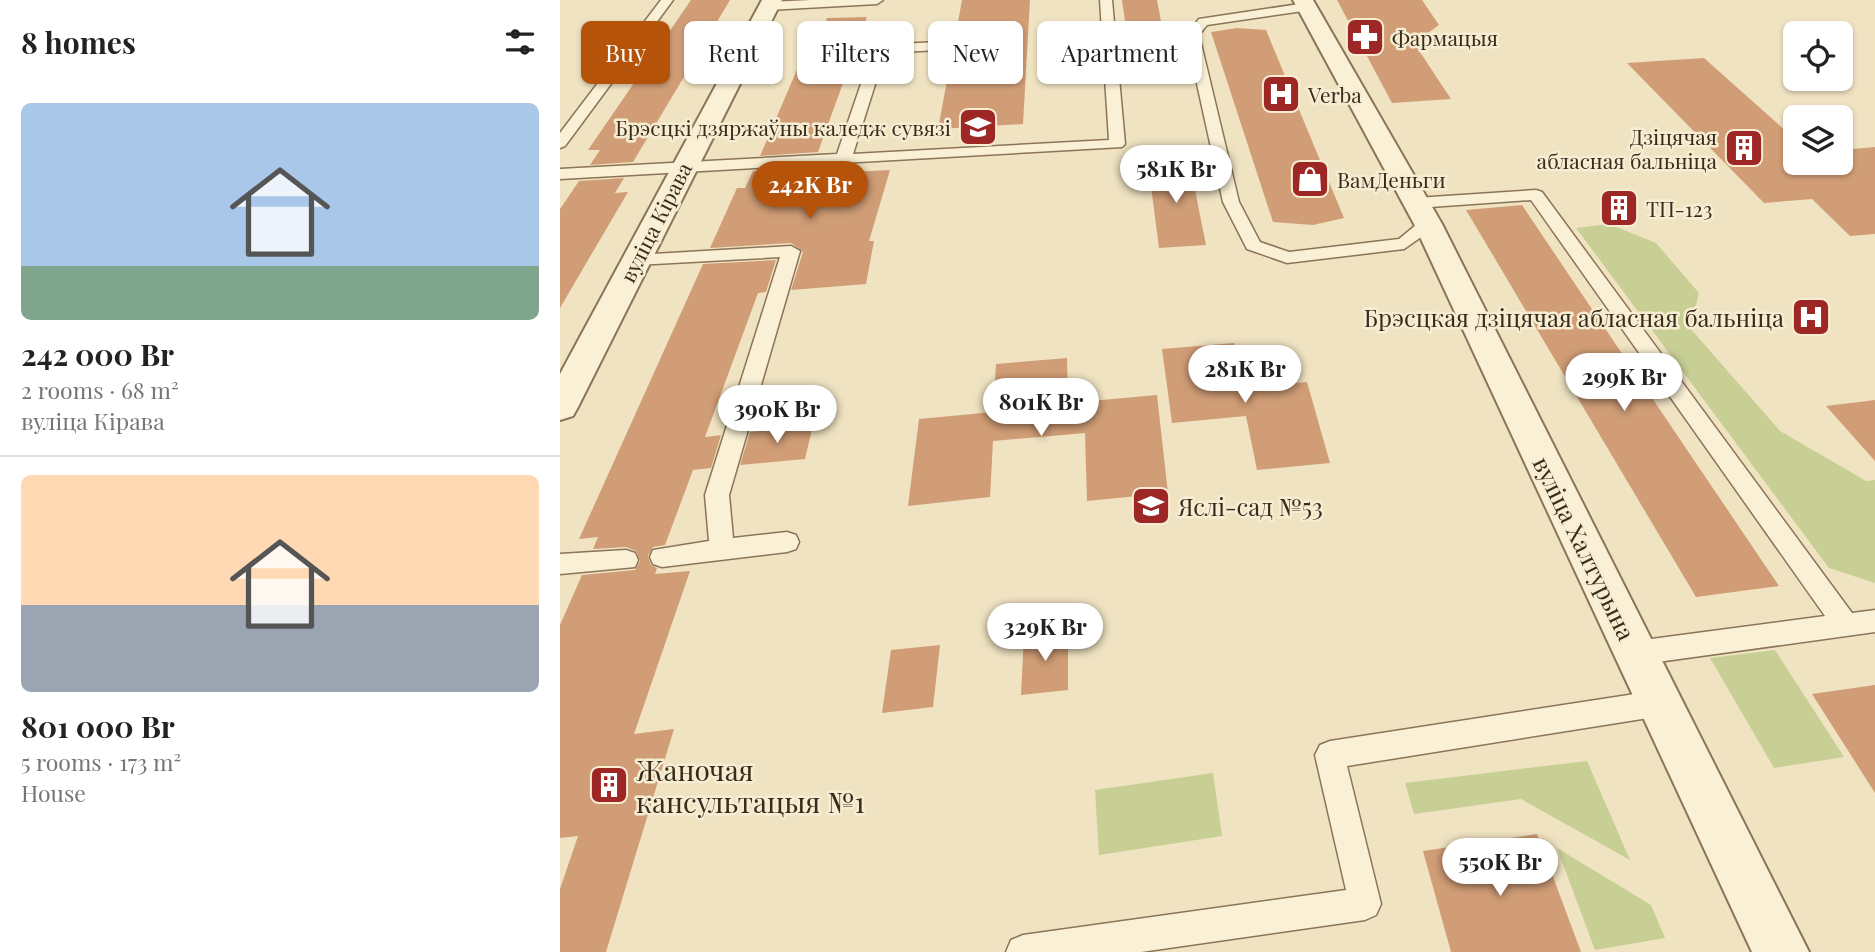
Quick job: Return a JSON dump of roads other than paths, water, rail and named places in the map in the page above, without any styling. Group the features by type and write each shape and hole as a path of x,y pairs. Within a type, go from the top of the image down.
{"street":[{"name":"вуліца Кірава","path":"560,407 770,3"},
{"name":"вуліца Халтурына","path":"1305,3 1422,214 1781,952"}],"lane":[{"path":"560,143 667,0"},
{"path":"770,3 877,0"},
{"path":"560,174 1117,144 1106,0"},
{"path":"1305,3 1203,22 1192,34 1231,202 1254,245 1287,258 1404,244 1422,214 1536,195 1845,624"},
{"path":"844,159 880,49 928,47"},
{"path":"560,116 581,115"},
{"path":"636,260 791,251 717,495 722,550"},
{"path":"662,557 787,542"},
{"path":"560,564 626,560"},
{"path":"1636,653 1875,621"},
{"path":"1023,952 1365,904 1330,755 1661,703"}],"place":[{"name":"Фармацыя","path":"1365,37"},
{"name":"Verba","path":"1281,94"},
{"name":"Брэсцкі дзяржаўны каледж сувязі","path":"978,127"},
{"name":"Дзіцячая абласная бальніца","path":"1744,148"},
{"name":"ВамДеньги","path":"1310,179"},
{"name":"ТП-123","path":"1619,208"},
{"name":"Брэсцкая дзіцячая абласная бальніца","path":"1811,317"},
{"name":"Яслі-сад №53","path":"1151,506"},
{"name":"Жаночая кансультацыя №1","path":"609,785"}]}
